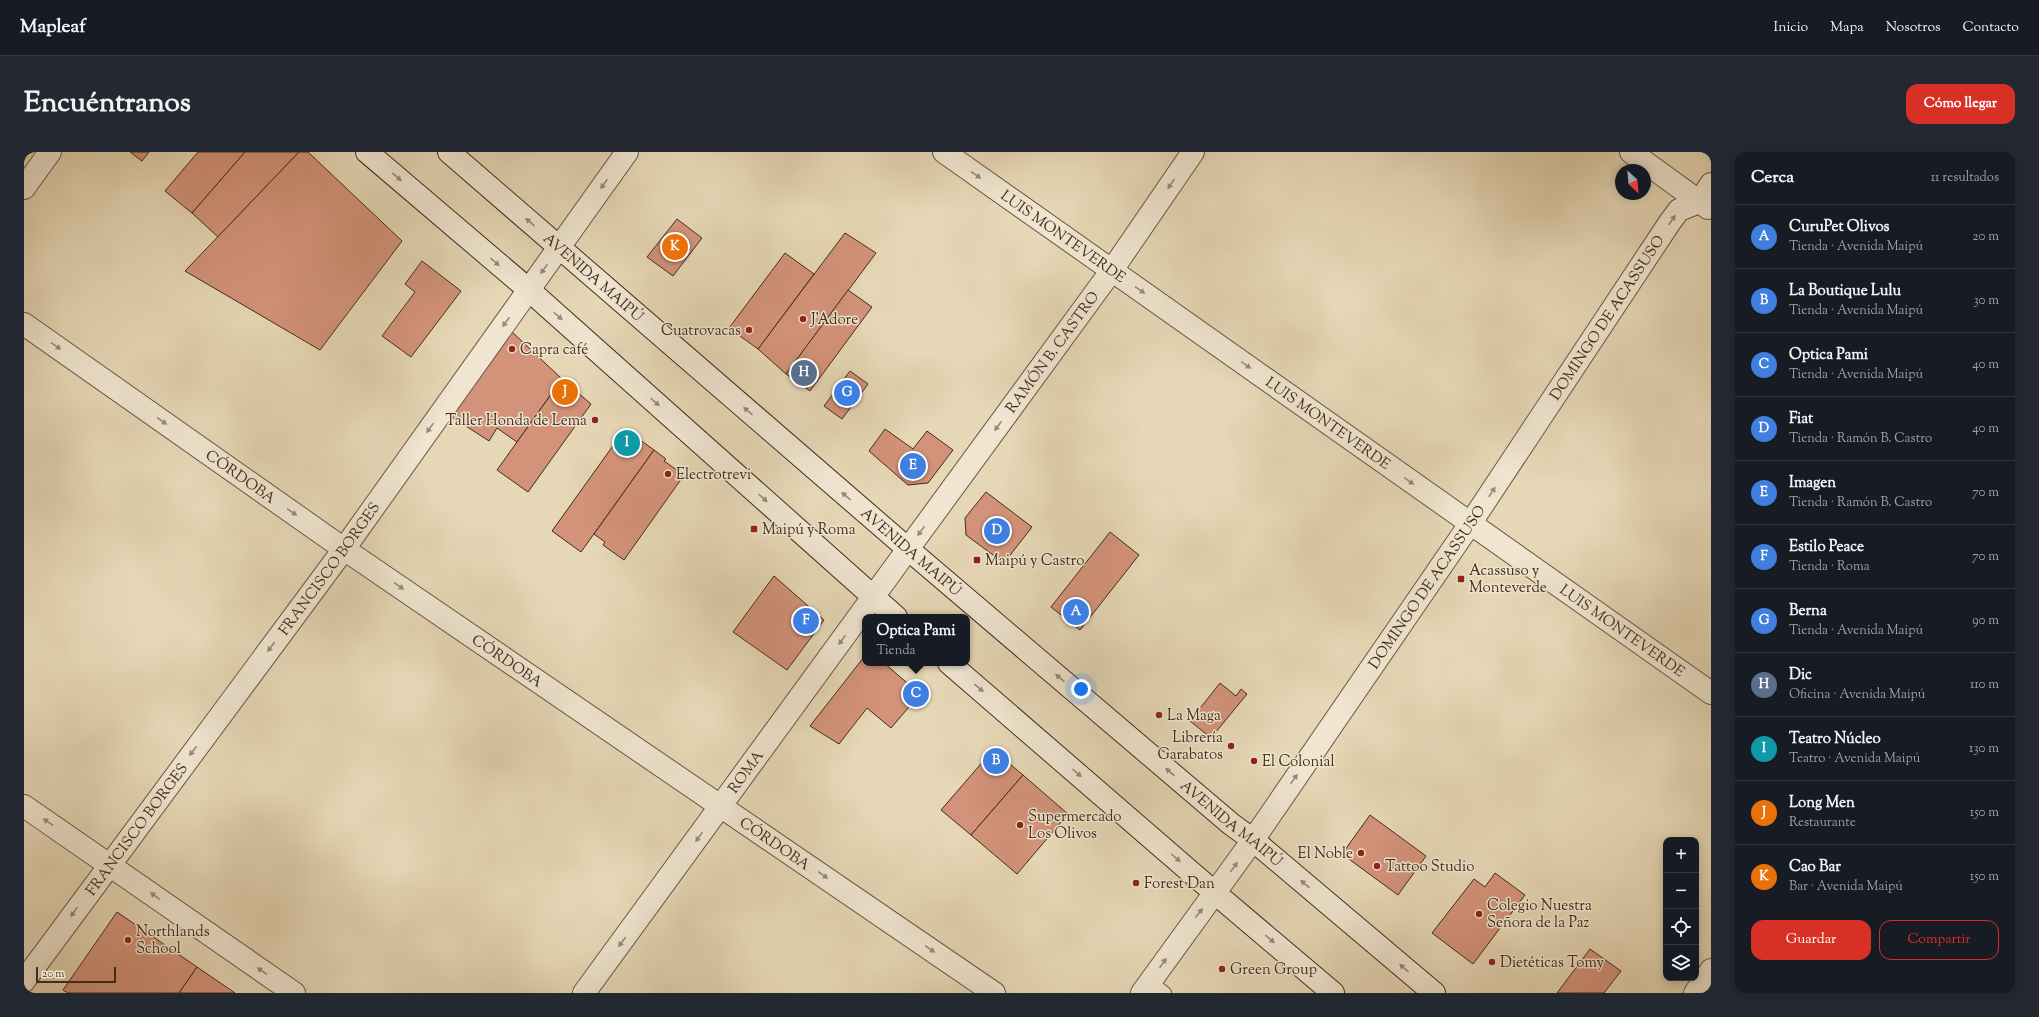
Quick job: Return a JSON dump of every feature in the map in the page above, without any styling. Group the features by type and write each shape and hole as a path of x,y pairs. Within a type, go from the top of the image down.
{"street":[{"path":"24,188 50,152"},
{"path":"367,152 529,290 893,614"},
{"name":"AVENIDA MAIPÚ","path":"448,152 908,549 1231,824 1253,840 1434,993"},
{"name":"FRANCISCO BORGES","path":"24,980 344,549 627,152"},
{"name":"LUIS MONTEVERDE","path":"944,152 1711,693"},
{"name":"RAMÓN B. CASTRO","path":"908,549 1112,270 1193,152"},
{"path":"1631,152 1707,198"},
{"name":"DOMINGO DE ACASSUSO","path":"1152,989 1215,893 1470,524 1670,222 1679,210 1707,198"},
{"name":"CÓRDOBA","path":"24,324 344,549 722,805 994,993"},
{"name":"ROMA","path":"584,993 908,549"},
{"path":"952,666 1333,993"},
{"path":"24,806 294,993"}],"building":[{"path":"130,152 149,152 142,161"},
{"path":"198,152 245,152 192,213 165,191"},
{"path":"245,152 299,152 218,237 192,213"},
{"path":"299,152 308,152 402,241 320,350 185,271"},
{"path":"677,219 702,238 673,276 647,257"},
{"name":"J'Adore","path":"845,233 876,253 786,374 758,349"},
{"path":"785,253 814,274 758,349 729,328"},
{"path":"422,261 461,291 411,357 382,336 415,292 405,284"},
{"path":"848,290 872,307 810,391 786,374"},
{"path":"511,331 562,379 517,442 497,428 489,441 452,417"},
{"path":"850,371 868,384 842,419 824,406"},
{"path":"562,379 591,404 528,492 497,470"},
{"path":"625,429 654,450 581,552 552,531"},
{"path":"885,429 913,449 927,431 953,450 928,483 908,485 869,451"},
{"path":"654,450 666,459 664,461 684,475 624,560 603,545 605,542 594,534"},
{"path":"986,492 1032,527 1004,563 966,535 965,518"},
{"path":"1110,532 1139,555 1080,630 1051,607"},
{"path":"774,576 824,620 787,670 733,632"},
{"path":"862,660 862,666 887,666 920,694 891,728 867,708 839,744 810,726"},
{"path":"1220,683 1236,696 1241,689 1247,694 1211,738 1190,721"},
{"path":"993,750 1023,775 971,835 941,810"},
{"name":"Supermercado Los Olivos","path":"1023,775 1068,814 1017,874 971,835"},
{"path":"1370,815 1426,856 1398,895 1342,854"},
{"name":"Colegio Nuestra Señora de la Paz","path":"1495,873 1525,895 1473,964 1432,933 1474,879 1485,887"},
{"name":"Northlands School","path":"117,912 197,967 179,993 68,993 63,990"},
{"path":"1590,949 1621,971 1604,993 1557,993"},
{"path":"197,967 235,993 179,993"}],"place":[{"name":"Cao Bar","path":"675,247"},
{"name":"J'Adore","path":"803,319"},
{"name":"Cuatrovacas","path":"749,330"},
{"name":"Capra café","path":"512,349"},
{"name":"Dic","path":"804,373"},
{"name":"Long Men","path":"565,392"},
{"name":"Berna","path":"847,393"},
{"name":"Taller Honda de Lema","path":"595,420"},
{"name":"Teatro Núcleo","path":"627,443"},
{"name":"Imagen","path":"913,466"},
{"name":"Electrotrevi","path":"668,474"},
{"name":"Maipú y Roma","path":"754,529"},
{"name":"Fiat","path":"997,531"},
{"name":"Maipú y Castro","path":"977,560"},
{"name":"Acassuso y Monteverde","path":"1461,579"},
{"name":"CuruPet Olivos","path":"1076,612"},
{"name":"Estilo Peace","path":"806,621"},
{"name":"Optica Pami","path":"916,694"},
{"name":"La Maga","path":"1159,715"},
{"name":"Librería Garabatos","path":"1231,746"},
{"name":"La Boutique Lulu","path":"996,761"},
{"name":"El Colonial","path":"1254,761"},
{"name":"Supermercado Los Olivos","path":"1020,825"},
{"name":"El Noble","path":"1361,853"},
{"name":"Tattoo Studio","path":"1377,866"},
{"name":"Forest Dan","path":"1136,883"},
{"name":"Colegio Nuestra Señora de la Paz","path":"1479,914"},
{"name":"Northlands School","path":"128,940"},
{"name":"Dietéticas Tomy","path":"1492,962"},
{"name":"Green Group","path":"1222,969"}]}
